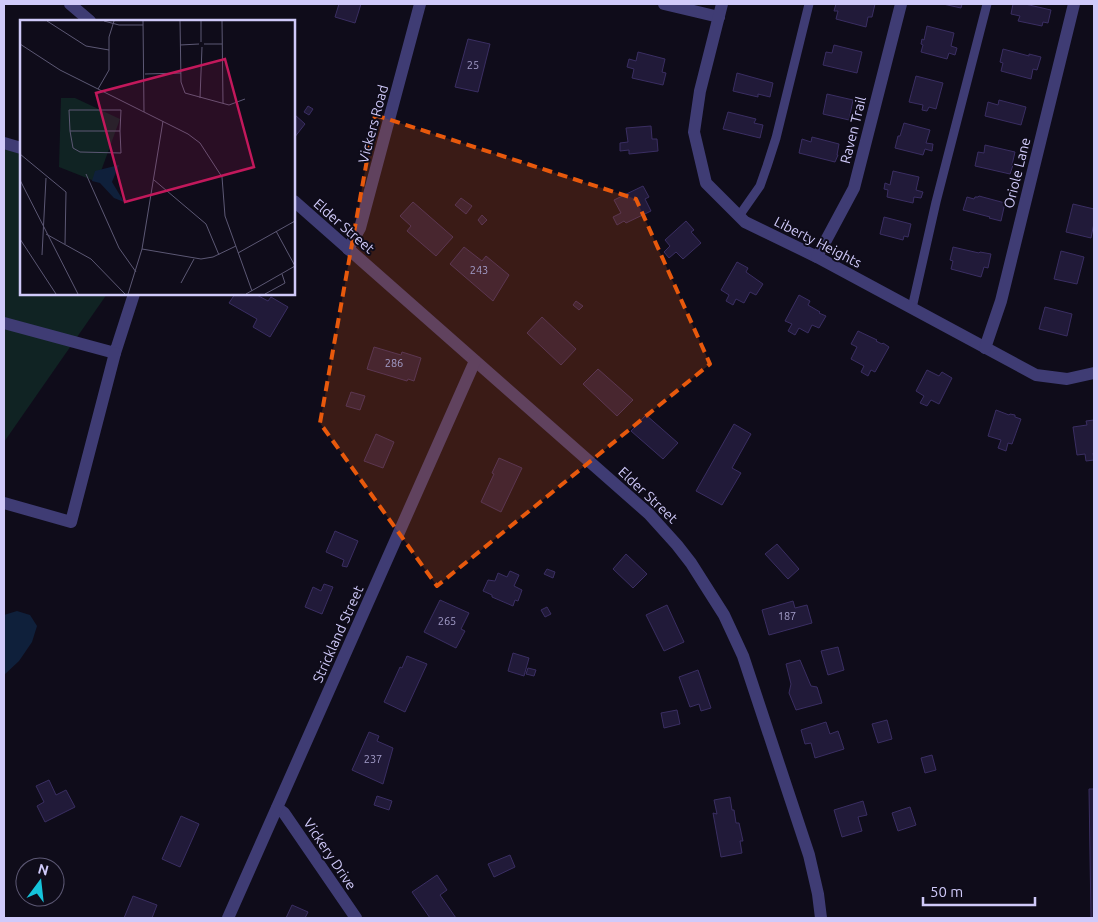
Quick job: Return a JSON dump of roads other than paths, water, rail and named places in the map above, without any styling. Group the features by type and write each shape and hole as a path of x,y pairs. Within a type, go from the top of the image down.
{"street":[{"path":"70,4 89,20"},
{"name":"Vickers Road","path":"348,249 360,228 420,4"},
{"path":"664,4 719,17"},
{"name":"Liberty Heights","path":"722,4 700,91 694,132 706,183 745,222 817,257 1036,375 1067,379 1094,373"},
{"name":"Raven Trail","path":"817,257 854,188 901,4"},
{"name":"Oriole Lane","path":"985,348 1001,301 1074,4"},
{"path":"4,143 20,148"},
{"name":"Elder Street","path":"295,202 648,514 691,563 724,615 743,656 809,855 818,894 821,918"},
{"path":"4,503 71,522 115,353 134,295"},
{"path":"4,323 115,353"},
{"name":"Strickland Street","path":"228,918 475,361"},
{"name":"Vickery Drive","path":"277,808 284,813 356,918"}],"lane":[{"path":"739,216 760,186 767,166 776,138 809,4"},
{"path":"912,308 936,202 987,4"}],"water":[{"path":"17,611 30,615 37,626 32,642 19,661 4,675 4,615"}]}
